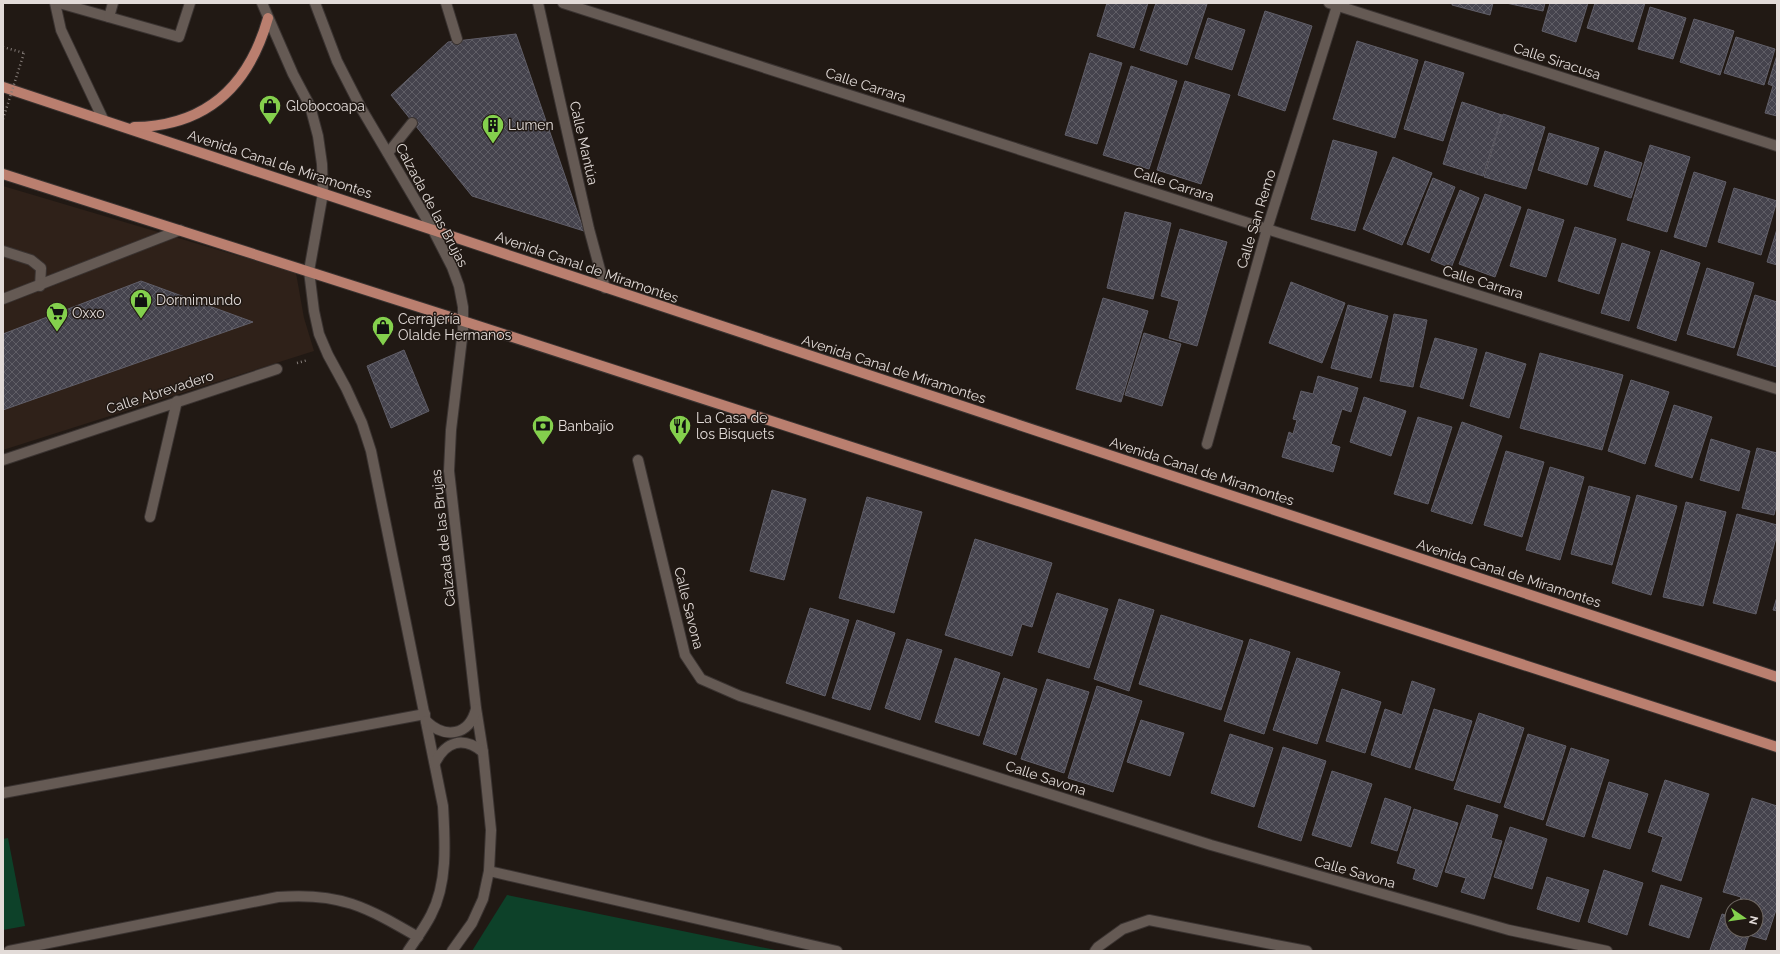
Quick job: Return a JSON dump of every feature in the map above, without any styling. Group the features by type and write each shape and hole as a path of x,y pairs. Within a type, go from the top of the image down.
{"main road":[{"path":"126,127 149,127 170,124 191,116 211,105 228,92 242,76 260,45 268,18"},
{"name":"Avenida Canal de Miramontes","path":"3,86 605,288 1777,677"},
{"path":"3,174 309,271 1777,747"}],"street":[{"path":"55,3 61,30 103,119"},
{"path":"59,3 179,37 190,3"},
{"path":"109,17 113,3"},
{"path":"262,3 293,74 310,106 318,136 322,164 323,193 309,271 314,311 319,334 362,423 371,451 443,806 445,845 440,886 432,914 418,938 408,951"},
{"name":"Calzada de las Brujas","path":"315,3 337,61 361,108 433,230 452,267 459,286 463,307 463,321 451,430 449,471 491,830 489,871 483,899 472,923 452,951"},
{"path":"446,3 457,39"},
{"name":"Calle Mantúa","path":"538,3 589,229 605,288"},
{"name":"Calle Carrara","path":"563,3 1267,229 1777,390"},
{"name":"Calle San Remo","path":"1207,444 1267,229 1335,4"},
{"name":"Calle Siracusa","path":"1335,4 1777,146"},
{"path":"388,152 412,123"},
{"path":"3,299 40,286 180,230"},
{"path":"3,251 31,260 41,268 40,286"},
{"name":"Calle Abrevadero","path":"3,460 277,369"},
{"path":"150,517 177,401"},
{"name":"Calle Savona","path":"638,460 685,655 701,679 740,696 1211,845 1509,930 1607,951"},
{"path":"426,717 434,729 454,733 462,730 469,724 474,716 476,708"},
{"path":"3,793 426,717"},
{"path":"435,763 446,747 456,743 466,742 483,752"},
{"path":"489,871 833,951"},
{"path":"8,951 278,897 303,895 327,897 354,903 378,914 418,938"},
{"path":"1095,951 1098,947 1124,929 1149,920 1307,951"}],"path":[{"path":"3,46 24,53 3,119"},
{"path":"277,369 328,355"}],"shaded area":[{"path":"3,186 296,273 304,318 314,351 3,450"}],"green space":[{"path":"8,838 25,926 3,930 3,839"},
{"path":"507,895 780,951 472,951"}],"building":[{"path":"1107,3 1148,3 1134,48 1097,36"},
{"path":"1156,3 1207,4 1187,65 1140,50"},
{"path":"1452,3 1493,3 1490,15 1452,5"},
{"path":"1506,3 1545,3 1543,11"},
{"path":"1550,3 1588,3 1576,42 1542,31"},
{"path":"1595,3 1645,3 1633,42 1587,28"},
{"path":"1650,7 1686,18 1673,59 1638,49"},
{"path":"1265,11 1312,26 1285,111 1238,95"},
{"path":"1208,18 1245,30 1232,70 1195,58"},
{"path":"1694,19 1734,31 1720,75 1680,62"},
{"name":"Lumen","path":"516,34 584,231 472,196 391,95 448,42"},
{"path":"1736,37 1775,49 1764,85 1724,73"},
{"path":"1357,41 1418,60 1395,138 1333,119"},
{"path":"1090,53 1122,63 1097,144 1065,135"},
{"path":"1777,55 1777,116 1765,113 1773,86 1768,84"},
{"path":"1425,61 1464,73 1443,141 1404,129"},
{"path":"1131,66 1177,81 1149,169 1103,155"},
{"path":"1185,81 1230,95 1201,184 1157,170"},
{"path":"1462,102 1502,115 1483,176 1443,164"},
{"path":"1503,114 1545,127 1526,189 1484,177"},
{"path":"1549,133 1599,148 1587,185 1538,170"},
{"path":"1333,140 1377,152 1355,231 1311,219"},
{"path":"1650,145 1690,157 1667,232 1627,220"},
{"path":"1605,151 1642,163 1631,198 1594,186"},
{"path":"1393,157 1432,173 1402,245 1363,229"},
{"path":"1694,172 1726,182 1706,247 1674,237"},
{"path":"1433,178 1455,187 1429,253 1407,244"},
{"path":"1734,188 1777,201 1761,255 1718,242"},
{"path":"1460,190 1479,198 1451,268 1431,260"},
{"path":"1485,194 1521,207 1495,277 1459,264"},
{"path":"1528,209 1564,220 1546,277 1510,266"},
{"path":"1125,212 1171,223 1153,299 1107,288"},
{"path":"1575,227 1616,239 1599,294 1558,281"},
{"path":"1180,229 1227,242 1197,346 1169,338 1179,301 1161,296"},
{"path":"1777,229 1777,265 1767,262"},
{"path":"1622,243 1650,252 1629,321 1601,313"},
{"path":"1661,250 1700,263 1676,341 1637,328"},
{"path":"1707,268 1754,283 1734,348 1687,334"},
{"path":"141,281 253,322 3,410 3,334"},
{"path":"1291,282 1345,303 1322,363 1269,343"},
{"path":"1755,295 1777,302 1777,367 1737,355"},
{"path":"1103,298 1148,311 1121,402 1076,389"},
{"path":"1348,305 1388,316 1371,378 1331,368"},
{"path":"1394,314 1427,320 1413,387 1380,381"},
{"path":"1144,333 1181,344 1162,406 1125,395"},
{"path":"1435,338 1477,349 1463,399 1420,387"},
{"path":"404,350 429,411 391,428 367,366"},
{"path":"1486,352 1526,364 1509,418 1470,406"},
{"path":"1540,353 1623,375 1602,450 1520,428"},
{"path":"1318,376 1358,388 1351,412 1342,409 1331,444 1340,447 1333,472 1282,457 1289,432 1293,434 1297,420 1293,419 1301,391 1313,394"},
{"path":"1631,380 1669,392 1645,464 1608,451"},
{"path":"1364,397 1406,411 1391,456 1350,442"},
{"path":"1674,405 1712,417 1692,478 1655,466"},
{"path":"1418,417 1452,427 1428,504 1394,494"},
{"path":"1462,422 1502,436 1472,524 1431,511"},
{"path":"1711,439 1750,451 1739,491 1700,480"},
{"path":"1757,448 1777,453 1777,502 1774,515 1742,508"},
{"path":"1506,451 1544,462 1522,537 1484,525"},
{"path":"1550,467 1584,477 1560,560 1526,550"},
{"path":"1589,486 1630,497 1612,565 1571,554"},
{"path":"772,490 806,499 784,580 750,571"},
{"path":"1637,495 1677,506 1651,595 1612,583"},
{"path":"867,497 922,512 894,613 839,598"},
{"path":"1686,502 1726,512 1703,606 1663,597"},
{"path":"1737,514 1777,525 1777,534 1756,614 1713,603"},
{"path":"975,539 1052,563 1032,627 1022,624 1012,656 945,635"},
{"path":"1057,593 1108,609 1089,668 1038,652"},
{"path":"1777,597 1777,611 1773,610"},
{"path":"1119,599 1154,610 1129,691 1094,679"},
{"path":"810,608 849,620 825,696 786,683"},
{"path":"1161,615 1243,641 1221,710 1139,684"},
{"path":"857,620 895,633 870,710 832,698"},
{"path":"907,639 942,650 920,720 885,708"},
{"path":"1250,639 1290,652 1264,734 1224,721"},
{"path":"955,658 1000,673 979,736 935,722"},
{"path":"1297,658 1340,672 1317,744 1273,730"},
{"path":"1004,678 1037,689 1016,755 983,744"},
{"path":"1047,679 1089,692 1064,773 1021,759"},
{"path":"1412,681 1435,689 1410,768 1371,755 1385,709 1402,715"},
{"path":"1097,686 1142,701 1113,792 1068,778"},
{"path":"1342,689 1381,702 1365,753 1326,741"},
{"path":"1434,709 1472,721 1453,781 1415,769"},
{"path":"1479,713 1524,728 1500,803 1454,789"},
{"path":"1141,720 1184,733 1170,776 1127,762"},
{"path":"1230,734 1273,748 1254,807 1211,793"},
{"path":"1528,734 1566,746 1543,820 1504,807"},
{"path":"1283,747 1326,761 1301,841 1258,827"},
{"path":"1571,748 1609,760 1584,837 1546,825"},
{"path":"1332,771 1372,784 1351,847 1312,835"},
{"path":"1665,780 1709,794 1681,881 1652,871 1663,837 1648,832"},
{"path":"1609,782 1648,794 1630,849 1592,837"},
{"path":"1385,798 1411,807 1397,851 1371,843"},
{"path":"1752,798 1777,806 1777,907 1766,940 1759,938 1764,938 1764,898 1741,898 1723,892"},
{"path":"1467,805 1498,815 1491,838 1502,841 1484,899 1461,892 1466,878 1445,872"},
{"path":"1414,809 1458,823 1437,887 1413,879 1416,869 1397,863"},
{"path":"1510,827 1547,839 1532,889 1494,877"},
{"path":"1604,870 1643,883 1627,935 1588,922"},
{"path":"1547,877 1589,890 1579,922 1537,909"},
{"path":"1661,885 1702,898 1689,938 1649,925"},
{"path":"1722,914 1724,915 1724,938 1748,938 1744,951 1710,950"}],"place":[{"name":"Globocoapa","path":"270,126"},
{"name":"Lumen","path":"493,144"},
{"name":"Dormimundo","path":"141,320"},
{"name":"Oxxo","path":"57,332"},
{"name":"Cerrajería Olalde Hermanos","path":"383,346"},
{"name":"Banbajío","path":"543,446"},
{"name":"La Casa de los Bisquets","path":"680,446"}]}
